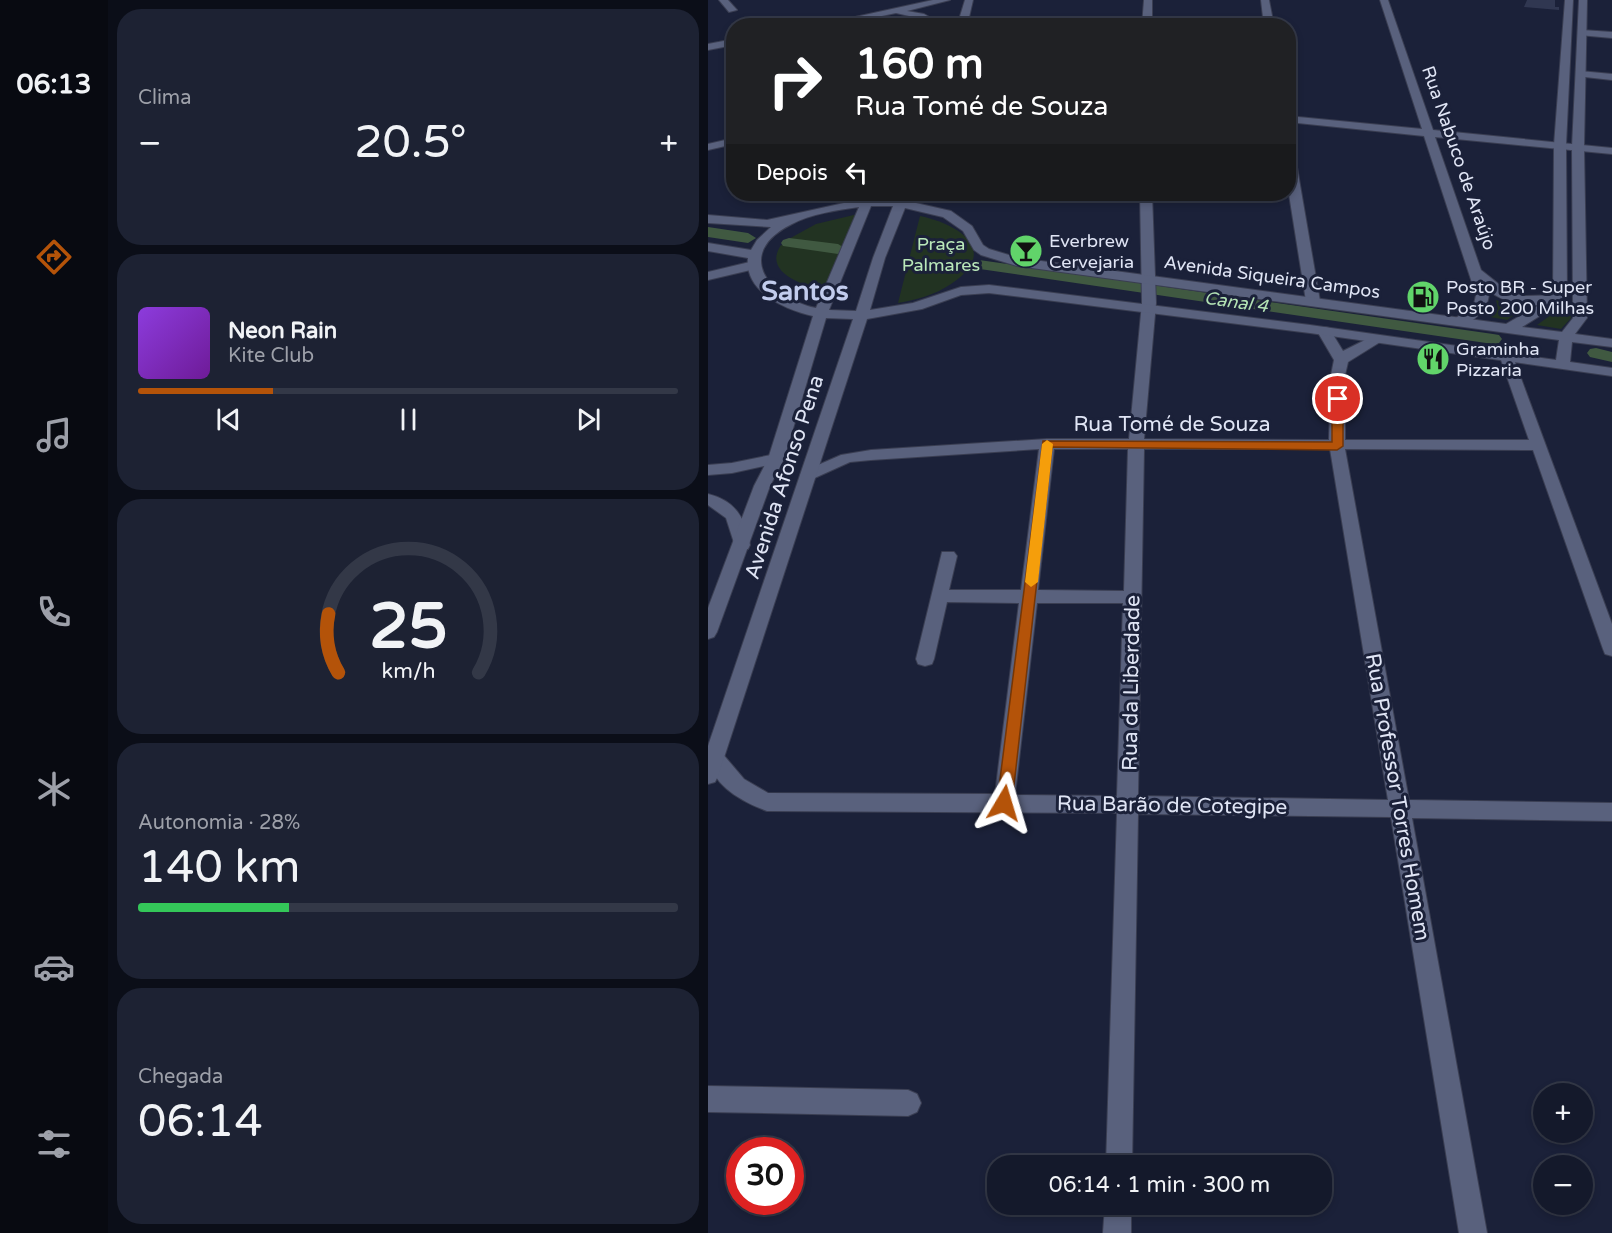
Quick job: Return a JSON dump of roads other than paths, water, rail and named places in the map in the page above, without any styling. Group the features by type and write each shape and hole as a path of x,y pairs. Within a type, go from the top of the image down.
{"street":[{"path":"723,0 732,10"},
{"path":"856,18 945,0"},
{"path":"938,18 945,0"},
{"path":"965,18 969,0"},
{"path":"1147,18 1148,0"},
{"path":"1265,0 1268,18"},
{"name":"Rua Nabuco de Araújo","path":"1384,0 1476,270 1483,301 1461,321"},
{"path":"1560,299 1560,145 1569,0"},
{"path":"1564,363 1566,340 1580,318 1578,147 1583,0"},
{"path":"884,12 914,14 922,18"},
{"path":"1582,33 1612,35"},
{"path":"708,47 726,44"},
{"path":"1580,74 1612,77"},
{"path":"1296,120 1612,151"},
{"path":"708,147 726,143"},
{"path":"1296,198 1313,301"},
{"name":"Avenida Siqueira Campos","path":"708,219 748,224 783,224 857,201"},
{"name":"Avenida Afonso Pena","path":"708,632 762,486 776,459 821,313 867,201"},
{"name":"Avenida Afonso Pena","path":"711,767 879,258 901,201"},
{"name":"Avenida Siqueira Campos","path":"910,201 958,221 975,237 978,247 994,256 1017,261 1120,278 1461,321 1566,340 1612,343"},
{"path":"1146,201 1150,282"},
{"path":"783,224 765,238 756,257 757,278 766,289 780,299 821,313 862,315 891,312 963,291 989,289 1149,306 1564,363 1612,372"},
{"path":"708,247 741,251 756,257"},
{"path":"708,276 756,257"},
{"path":"1476,270 1495,291 1504,296 1533,301 1560,299"},
{"path":"1111,301 1120,278"},
{"name":"Rua da Liberdade","path":"1119,1155 1136,444 1150,282"},
{"path":"1560,299 1510,331 1507,355 1612,649"},
{"path":"1324,331 1341,360 1352,351 1378,339"},
{"name":"Rua Professor Torres Homem","path":"1341,360 1338,375 1337,446 1473,1233"},
{"path":"1004,803 1047,444"},
{"name":"Rua Tomé de Souza","path":"808,476 847,458 1047,444 1539,445"},
{"path":"708,470 732,468 776,459"},
{"path":"732,468 713,477 709,495 737,520 742,545"},
{"path":"926,660 948,556"},
{"path":"939,596 1132,597"},
{"name":"Rua Barão de Cotegipe","path":"711,767 746,793 767,802 1399,807 1612,812"},
{"path":"708,1099 908,1103"},
{"path":"1117,1233 1118,1215"}],"waterway":[{"name":"Canal 4","path":"708,232 748,238"},
{"name":"Canal 4","path":"789,243 838,249"},
{"name":"Canal 4","path":"979,265 1493,339"},
{"name":"Canal 4","path":"1596,353 1612,357"}],"place":[{"name":"Everbrew Cervejaria","path":"1026,251"},
{"name":"Posto BR - Super Posto 200 Milhas","path":"1423,297"},
{"name":"Graminha Pizzaria","path":"1433,359"}],"district":[{"name":"Santos","path":"805,291"}],"park label":[{"name":"Praça Palmares","path":"941,254"}]}
